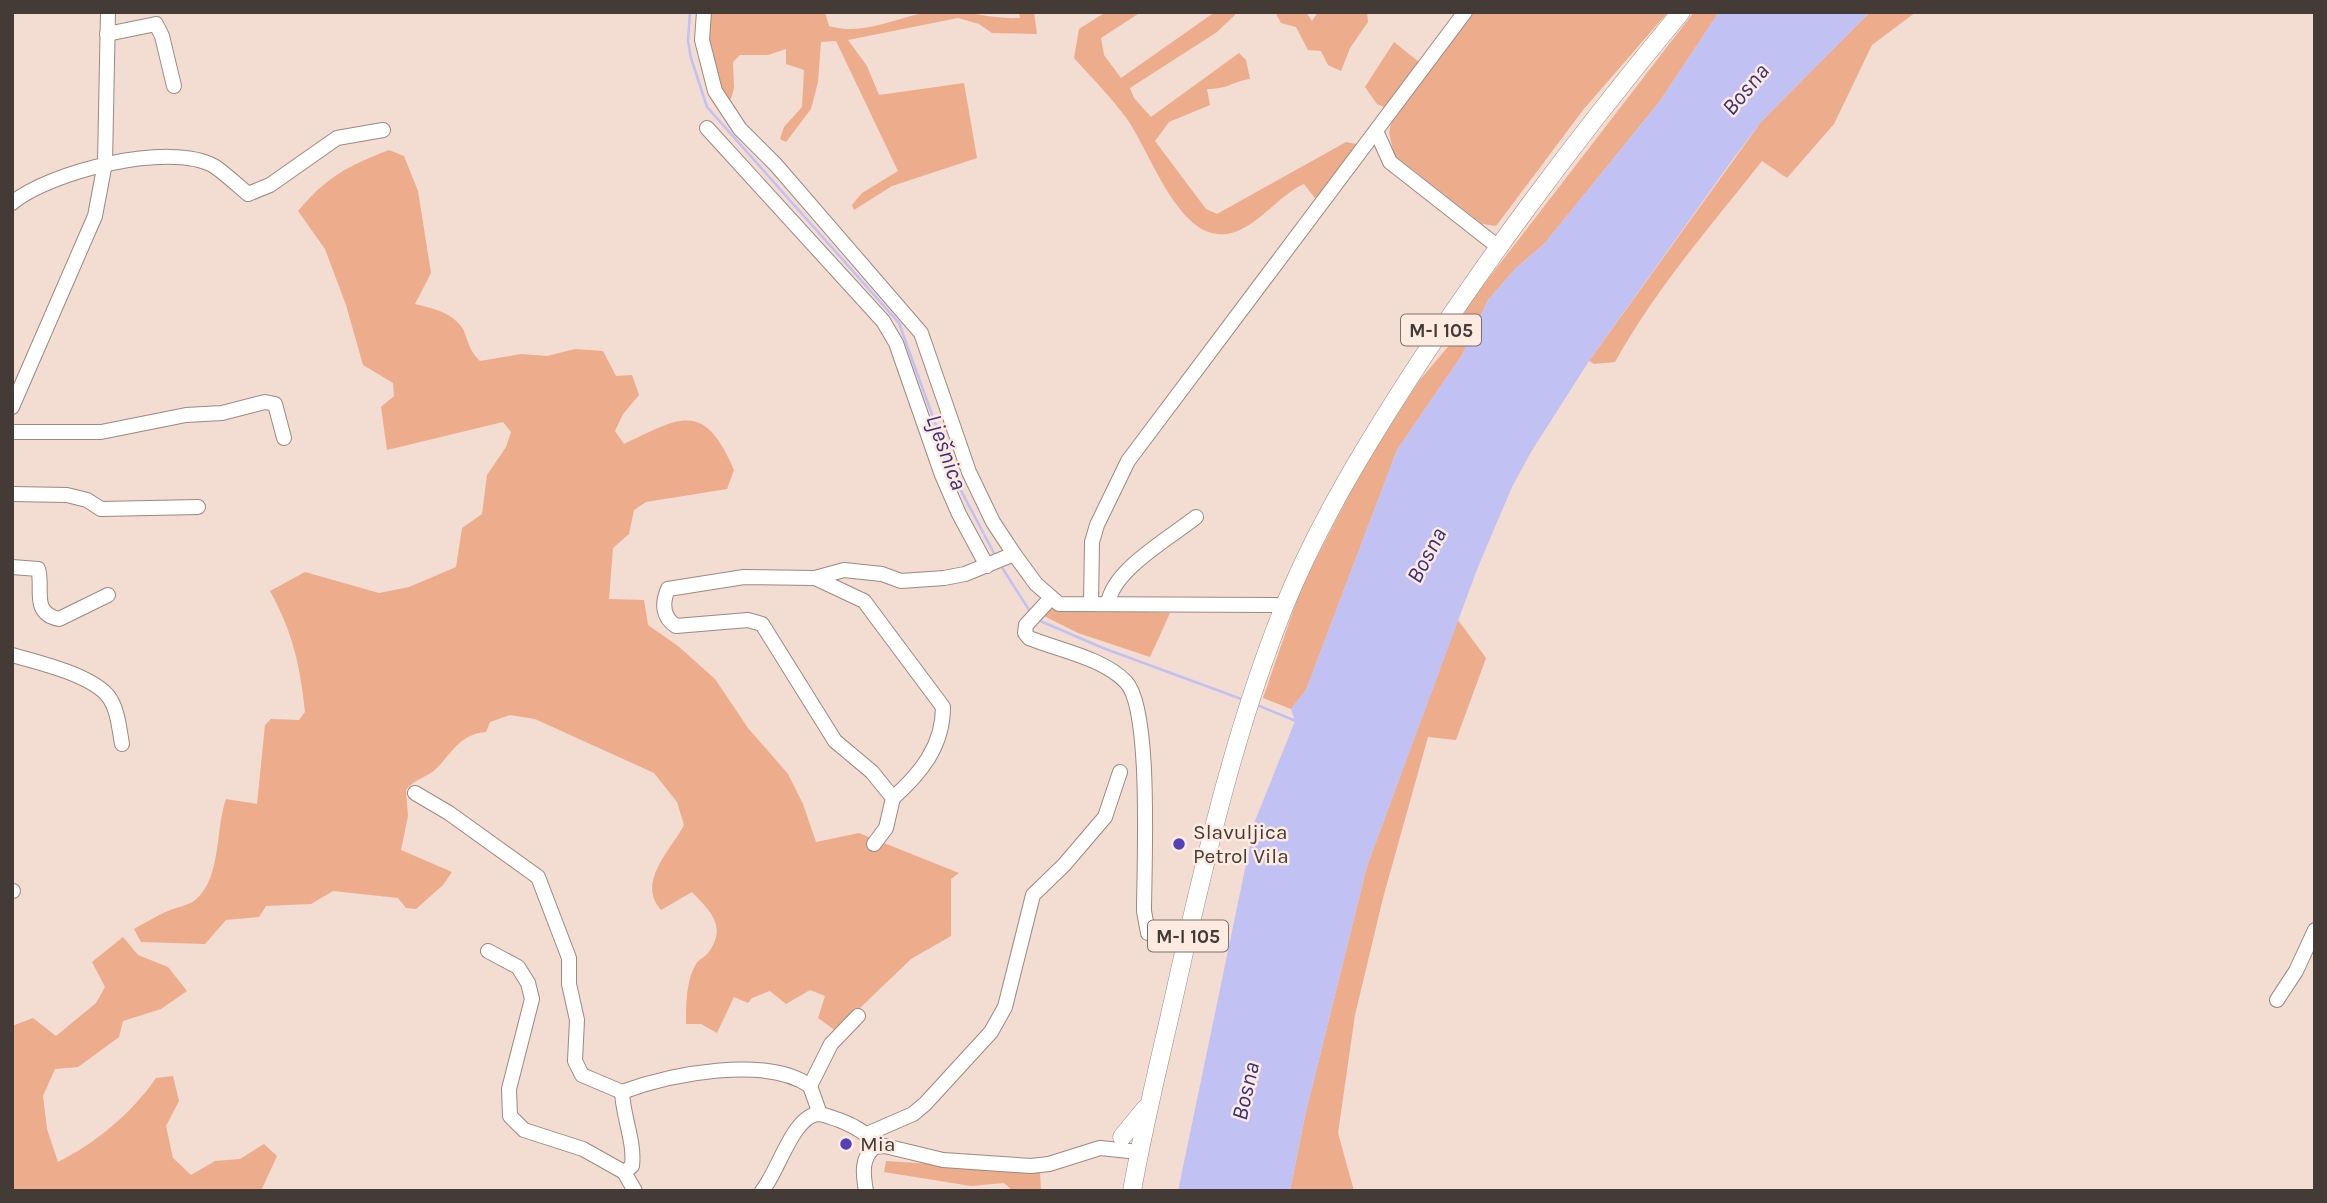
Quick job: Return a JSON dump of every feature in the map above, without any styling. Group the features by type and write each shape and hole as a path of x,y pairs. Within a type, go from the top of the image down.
{"main road":[{"name":"M-I 105","path":"1132,1191 1149,1103 1224,787 1256,682 1285,605 1337,500 1385,416 1497,246 1617,89 1681,12"},
{"path":"1122,1137 1149,1103"}],"street":[{"path":"12,407 95,216 105,163 108,12"},
{"path":"704,12 702,40 715,91 740,129 776,165 921,333 969,472 1009,555 1045,604"},
{"path":"1091,604 1093,542 1097,525 1128,461 1377,133 1465,12"},
{"path":"107,34 156,24 162,36 174,86"},
{"path":"707,128 883,321 897,343 958,514 988,565"},
{"path":"12,204 28,190 105,163 155,158 201,162 214,166 248,194 270,185 337,138 383,130"},
{"path":"1377,133 1390,162 1497,246"},
{"path":"12,432 101,432 186,415 222,413 265,402 275,404 284,438"},
{"path":"12,494 67,495 87,500 102,509 198,507"},
{"path":"1108,604 1109,592 1124,573 1196,517"},
{"path":"893,798 872,772 835,741 762,624 748,620 676,626 668,621 664,611 663,601 668,589 769,576 815,578 844,570 882,574 901,581 923,580 965,574 1009,555"},
{"path":"12,567 37,569 40,604 51,617 59,619 108,595"},
{"path":"815,578 864,601 943,707 943,722 937,746 915,778 893,798 886,828 874,844"},
{"path":"1187,941 1148,933 1144,911 1143,753 1135,704 1128,683 1090,661 1029,638 1025,633 1026,625 1045,604 1285,605"},
{"path":"12,655 81,679 107,696 116,712 122,744"},
{"path":"866,1191 865,1159 870,1140 925,1104 991,1032 1005,1007 1032,895 1064,865 1105,817 1120,772"},
{"path":"415,793 459,820 538,877 569,958 569,984 577,1020 575,1061 582,1075 622,1092 656,1080 722,1070 787,1074 810,1086 820,1114"},
{"path":"2277,1000 2296,971 2315,930"},
{"path":"488,951 518,967 528,983 532,999 509,1089 510,1116 524,1130 583,1149 624,1172 635,1191"},
{"path":"810,1086 831,1044 858,1016"},
{"path":"622,1092 624,1118 634,1154 632,1166 624,1172"},
{"path":"762,1191 797,1128 807,1117 820,1114 885,1146 943,1160 1031,1166 1049,1164 1100,1148 1122,1137 1134,1139 1140,1150"},
{"path":"1100,1148 1140,1150"}],"shaded area":[{"path":"936,11 1008,18 1020,18 1019,12 1034,12 1037,34 992,33 979,24 958,18 848,40 867,66 879,95 964,83 977,158 892,186 854,210 852,205 862,193 898,171 836,41 821,42 818,82 811,109 786,142 780,139 784,127 802,107 804,70 786,64 786,49 768,55 740,55 733,62 734,88 729,106 711,60 711,12 825,12 829,26 853,29 877,26"},
{"path":"1106,12 1141,12 1101,38 1104,55 1121,78 1215,12 1238,12 1217,32 1130,88 1134,98 1151,117 1239,53 1246,60 1250,79 1207,89 1210,105 1169,122 1155,141 1206,209 1217,214 1346,142 1362,145 1318,202 1304,184 1241,230 1217,234 1202,229 1176,204 1121,111 1074,58 1079,29"},
{"path":"1275,12 1306,12 1312,21 1318,12 1367,12 1368,22 1350,48 1341,71 1328,65 1321,51 1308,50 1296,27 1281,23"},
{"path":"1471,12 1668,12 1583,110 1496,226 1482,224 1394,155 1389,132 1391,124"},
{"path":"1694,12 1719,12 1660,101 1545,243 1515,269 1488,300 1462,355 1397,450 1306,690 1291,709 1263,698 1301,588 1364,466 1419,381 1452,342 1468,305"},
{"path":"1870,12 1916,12 1872,45 1834,124 1787,178 1762,161 1666,283 1615,362 1594,364 1589,361 1761,122"},
{"path":"1394,42 1419,62 1384,107 1377,104 1365,87"},
{"path":"389,150 404,156 418,191 431,273 415,304 442,312 455,320 480,361 521,354 547,356 575,349 603,351 616,376 632,375 639,395 623,414 615,431 624,444 661,427 689,421 701,424 712,433 734,470 727,489 646,502 634,510 629,534 613,548 609,599 644,600 648,625 678,646 715,679 748,728 788,774 803,804 816,842 859,833 959,873 951,879 951,936 911,959 836,1031 818,1018 825,996 810,990 786,1004 770,991 752,998 748,1003 734,997 717,1033 701,1024 686,1024 690,978 697,963 714,943 716,927 710,913 692,892 661,910 654,899 652,888 658,866 684,825 677,802 654,773 535,719 510,715 490,722 486,732 477,733 464,740 434,770 406,790 408,816 401,850 452,872 443,885 416,909 406,908 398,898 333,891 311,904 266,906 259,917 226,920 205,944 141,942 134,929 164,913 191,903 203,892 214,867 226,799 257,804 265,725 271,719 299,720 305,712 294,650 270,591 305,572 379,593 409,587 456,567 462,528 482,514 487,475 506,447 511,432 503,422 387,450 381,407 394,396 393,383 363,365 346,305 325,249 298,211 319,189 339,174"},
{"path":"1050,608 1170,613 1150,657 1078,633 1042,615"},
{"path":"1458,620 1486,658 1456,740 1428,737 1383,898 1355,1015 1338,1133 1354,1191 1290,1191 1305,1116 1367,866"},
{"path":"123,937 138,955 168,967 187,991 161,1009 123,1021 119,1037 78,1067 55,1069 43,1096 47,1129 58,1162 86,1146 112,1126 136,1103 156,1078 173,1076 179,1101 166,1126 173,1158 191,1175 215,1161 240,1159 264,1144 277,1156 261,1191 12,1191 12,1026 33,1018 56,1036 96,1003 105,987 92,962"},
{"path":"886,1161 1040,1171 1041,1191 1013,1191 1004,1183 971,1186 884,1172"}],"water":[{"name":"Bosna","path":"1719,12 1870,12 1761,122 1733,159 1589,361 1512,487 1478,567 1367,866 1305,1116 1290,1191 1178,1191 1255,821 1295,721 1291,709 1306,690 1397,450 1462,355 1488,300 1515,269 1545,243 1660,101"}],"waterway":[{"name":"Lješnica","path":"690,12 688,41 691,58 707,107 899,323 956,481 996,557"},
{"name":"Lješnica","path":"1001,566 1031,613"},
{"name":"Lješnica","path":"1038,620 1103,648 1244,700"},
{"name":"Lješnica","path":"1257,705 1296,721"}],"place":[{"name":"Slavuljica Petrol Vila","path":"1179,844"},
{"name":"Mia","path":"846,1144"}]}
